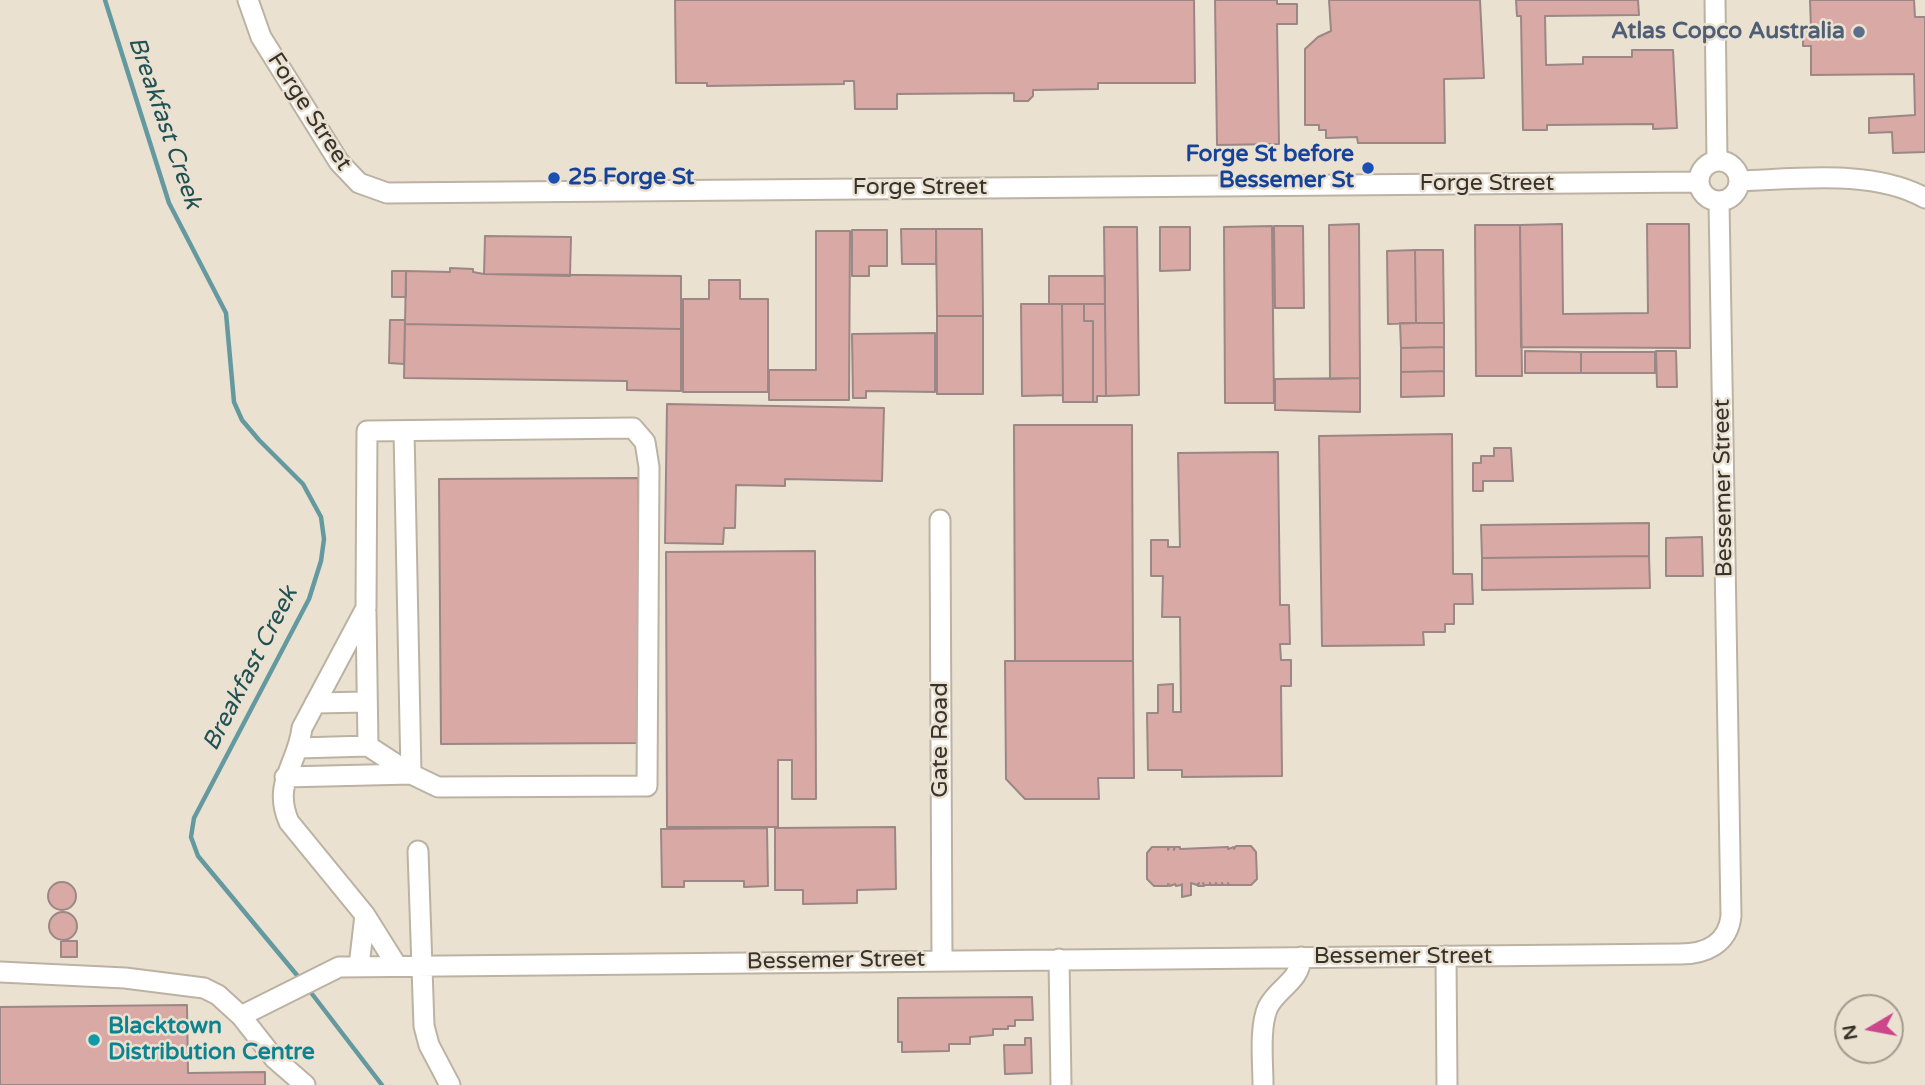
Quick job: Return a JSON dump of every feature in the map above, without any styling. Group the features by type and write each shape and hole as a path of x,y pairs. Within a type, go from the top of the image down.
{"street":[{"name":"Forge Street","path":"248,0 261,37 339,162 359,183 387,193 1699,182"},
{"path":"1715,0 1717,161"},
{"path":"1717,161 1732,165 1737,170 1740,181 1734,195 1719,201 1704,195 1699,182 1704,167 1717,161"},
{"path":"1740,181 1866,180 1902,187 1925,198"},
{"name":"Bessemer Street","path":"349,966 1689,954 1710,949 1728,930 1731,916 1719,201"},
{"path":"299,748 368,746 411,774 438,787 647,786 649,467 645,442 633,428 367,431 368,746"},
{"path":"404,430 411,774"},
{"name":"Gate Road","path":"940,520 942,960"},
{"path":"366,608 302,728 299,748 285,777 283,801 289,822 365,915 397,966"},
{"path":"316,703 367,702"},
{"path":"285,777 411,774"},
{"path":"418,851 424,1026 429,1045 450,1085"},
{"path":"241,1016 318,976 349,966 365,915"},
{"path":"1446,956 1447,1085"},
{"path":"1263,1085 1265,1017 1271,1001 1296,977 1301,957"},
{"path":"1059,959 1060,1085"},
{"path":"0,972 125,978 204,988 218,995 241,1016 274,1058 304,1085"}],"building":[{"path":"675,0 1194,0 1195,83 1098,83 1098,89 1033,90 1033,96 1028,101 1014,101 1014,93 897,94 897,109 855,109 854,81 844,81 844,84 707,86 707,83 676,83"},
{"path":"1215,0 1277,0 1277,4 1297,4 1297,24 1277,24 1279,144 1217,145"},
{"path":"1329,0 1480,0 1484,78 1444,79 1445,143 1358,143 1357,137 1326,138 1326,130 1319,130 1319,125 1305,125 1305,49 1318,37 1331,31"},
{"path":"1516,0 1638,0 1639,15 1545,16 1546,65 1583,64 1583,57 1632,57 1632,50 1673,50 1677,128 1653,129 1653,124 1547,125 1547,130 1523,130 1521,16 1517,16"},
{"path":"1810,0 1914,0 1915,17 1925,17 1925,152 1893,153 1892,132 1869,133 1869,118 1915,115 1914,74 1811,75 1811,46 1803,46 1803,29 1811,29"},
{"path":"1359,224 1360,378 1330,379 1329,225"},
{"path":"1562,224 1563,314 1648,313 1647,224 1689,224 1690,348 1521,347 1520,225"},
{"path":"1475,225 1520,225 1522,376 1476,376"},
{"path":"1272,226 1274,403 1225,403 1224,227"},
{"path":"1274,226 1303,226 1304,308 1275,308"},
{"path":"1104,227 1137,227 1139,395 1106,396"},
{"path":"1160,227 1190,227 1190,270 1160,271"},
{"path":"901,229 936,229 936,264 902,264"},
{"path":"936,229 982,229 983,316 937,316"},
{"path":"852,230 887,230 887,266 869,266 869,276 852,276"},
{"path":"816,231 850,231 849,400 769,400 769,370 816,370"},
{"path":"485,236 571,237 570,276 484,274"},
{"path":"1415,250 1443,250 1444,323 1416,323"},
{"path":"1415,250 1416,323 1388,324 1387,251"},
{"path":"450,268 473,269 473,272 484,274 681,276 681,329 405,324 406,271 450,272"},
{"path":"392,271 406,271 406,297 392,297"},
{"path":"1049,276 1105,276 1105,304 1049,304"},
{"path":"709,280 740,280 740,299 768,299 768,392 683,392 683,299 709,299"},
{"path":"1021,304 1062,304 1063,395 1022,396"},
{"path":"1062,304 1084,304 1084,321 1093,321 1093,402 1063,402"},
{"path":"1084,304 1105,304 1106,396 1097,396 1097,402 1093,402 1093,321 1084,321"},
{"path":"937,316 983,316 983,394 937,394"},
{"path":"390,320 405,320 404,364 389,363"},
{"path":"1400,323 1444,323 1444,347 1401,348"},
{"path":"405,324 681,329 681,391 627,390 627,381 404,378"},
{"path":"935,333 935,392 866,391 866,398 853,398 852,334"},
{"path":"1444,347 1444,371 1401,372 1401,348"},
{"path":"1525,351 1581,352 1581,373 1525,373"},
{"path":"1656,351 1676,351 1677,387 1657,387"},
{"path":"1581,352 1655,352 1655,373 1581,373"},
{"path":"1444,371 1444,396 1401,397 1401,372"},
{"path":"1360,378 1360,412 1275,410 1275,379"},
{"path":"667,404 884,408 882,481 785,479 785,486 736,485 735,528 724,528 723,544 665,543"},
{"path":"1014,425 1132,425 1133,661 1015,661"},
{"path":"1452,434 1453,574 1472,574 1473,604 1454,604 1454,624 1445,624 1445,632 1423,632 1424,645 1322,646 1319,436"},
{"path":"1494,448 1511,448 1513,481 1483,481 1483,491 1473,491 1473,463 1481,463 1481,456 1494,456"},
{"path":"1278,452 1280,605 1289,605 1290,644 1280,644 1281,660 1291,660 1291,686 1281,686 1282,776 1182,777 1182,770 1148,770 1147,713 1158,713 1158,685 1173,684 1173,712 1181,712 1180,617 1162,617 1163,576 1151,576 1151,540 1168,540 1168,547 1180,547 1178,453"},
{"path":"638,478 640,743 441,744 439,479"},
{"path":"1649,523 1649,556 1482,558 1481,525"},
{"path":"1702,537 1703,576 1666,576 1666,538"},
{"path":"815,551 816,799 792,799 792,760 778,760 778,827 667,827 666,552"},
{"path":"1649,556 1650,588 1482,590 1482,558"},
{"path":"1005,661 1133,661 1134,778 1098,778 1099,799 1025,799 1006,779"},
{"path":"895,827 896,889 857,890 857,903 803,904 803,890 775,890 775,828"},
{"path":"767,828 768,886 744,887 744,881 684,881 684,887 662,887 661,829"},
{"path":"1236,846 1251,846 1256,852 1257,879 1251,885 1203,883 1204,886 1198,886 1199,883 1191,883 1191,895 1182,897 1182,884 1154,886 1147,879 1147,853 1152,847 1168,847 1168,850 1169,847 1174,847 1174,850 1175,847 1234,849"},
{"path":"62,882 72,886 76,896 72,906 62,910 52,906 48,896 52,886"},
{"path":"63,912 73,916 77,926 73,936 63,940 53,936 49,926 53,916"},
{"path":"61,941 77,941 77,957 61,957"},
{"path":"1032,997 1033,1020 1015,1020 1015,1026 1008,1026 1008,1029 993,1029 993,1035 970,1037 970,1044 949,1044 949,1051 902,1052 902,1042 898,1042 898,998"},
{"name":"Blacktown Distribution Centre","path":"187,1005 188,1073 265,1072 265,1085 0,1085 0,1007"},
{"path":"1025,1038 1031,1038 1032,1073 1005,1074 1004,1045 1025,1045"}],"waterway":[{"name":"Breakfast Creek","path":"105,0 169,203 226,313 234,402 242,420 303,484 321,517 324,539 321,561 309,599 194,818 191,837 198,856 301,980"},
{"name":"Breakfast Creek","path":"309,990 382,1085"}],"place":[{"name":"Atlas Copco Australia","path":"1859,32"},
{"name":"Forge St before Bessemer St","path":"1368,168"},
{"name":"25 Forge St","path":"554,178"},
{"name":"Blacktown Distribution Centre","path":"94,1040"}]}
